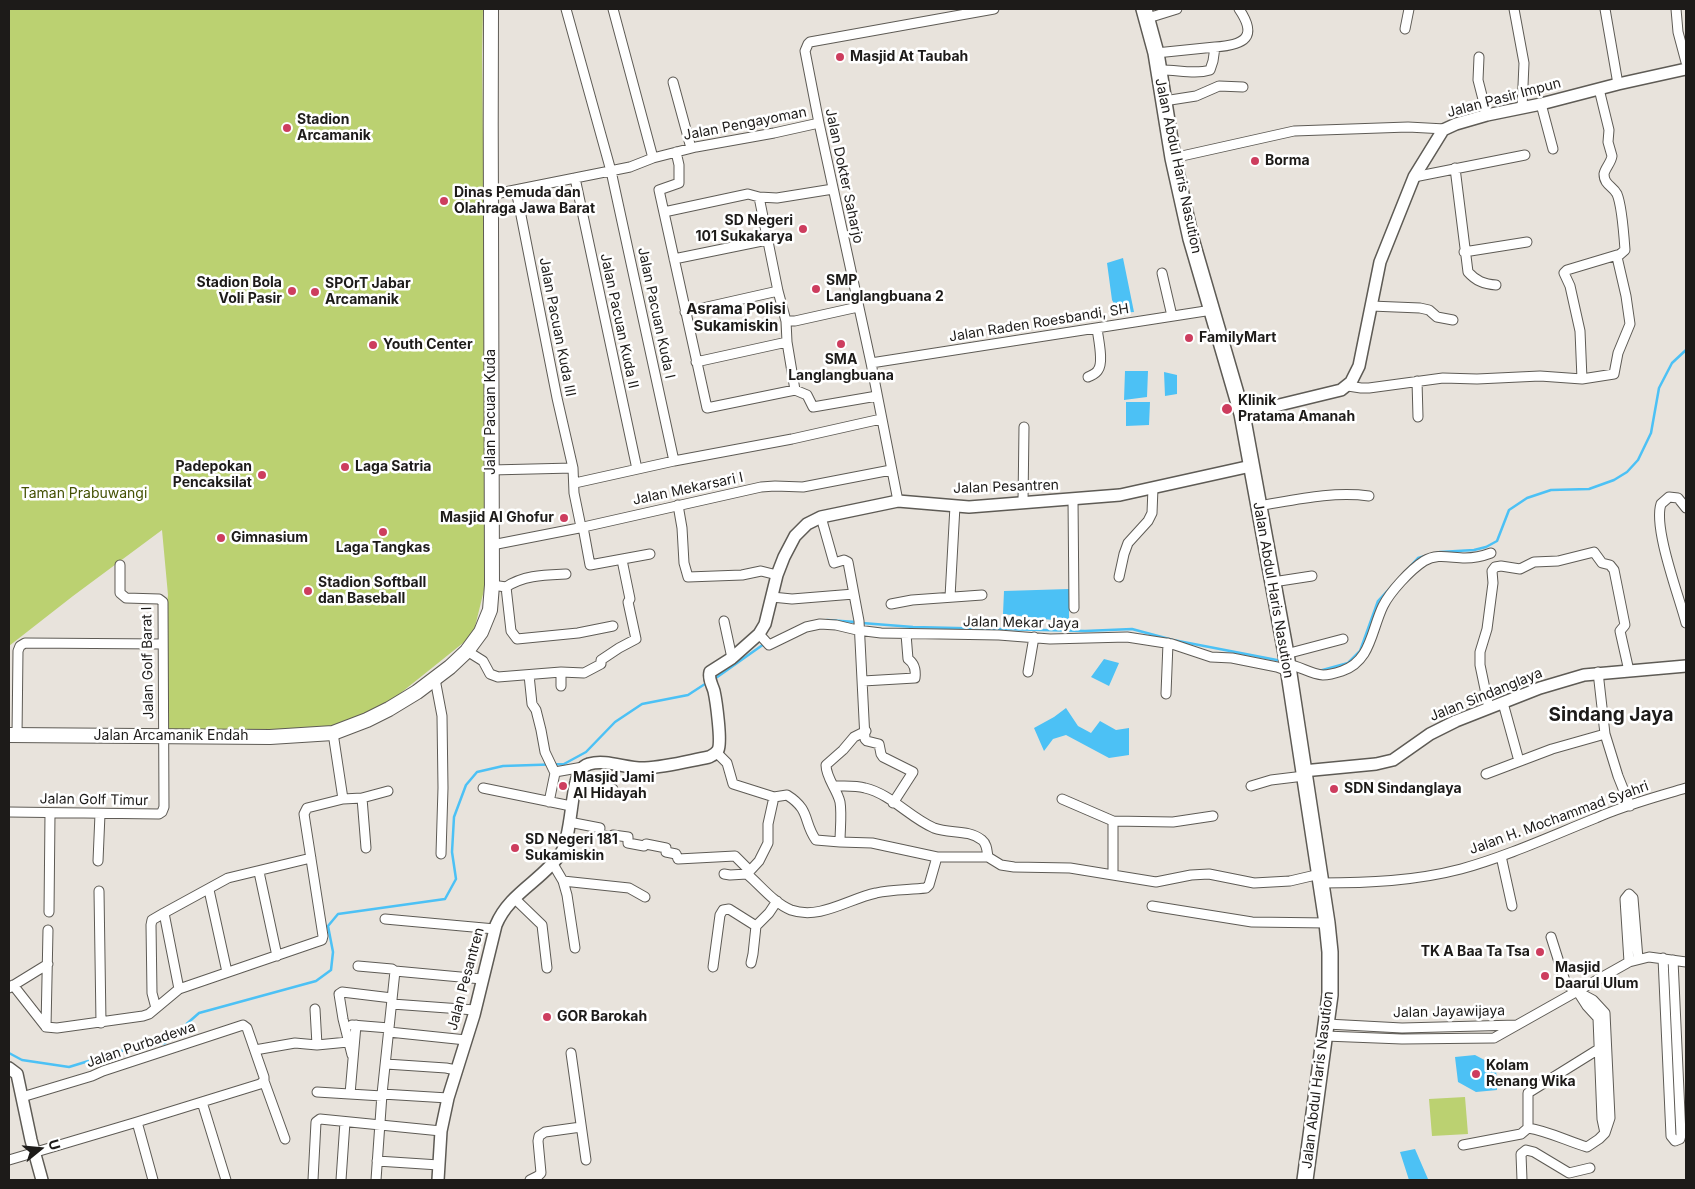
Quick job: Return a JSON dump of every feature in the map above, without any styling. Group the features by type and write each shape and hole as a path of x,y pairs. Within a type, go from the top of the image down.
{"highway":[{"name":"Jalan Abdul Haris Nasution","path":"1146,13 1156,54 1173,158 1191,239 1242,414 1287,662 1321,878 1330,952 1330,995 1305,1180"}],"main road":[{"name":"Jalan Pacuan Kuda","path":"333,733 390,709 435,679 467,651 481,632 490,610 496,544 491,470 493,416 490,196 491,9"},
{"name":"Jalan Arcamanik Endah","path":"13,735 163,737 270,736 333,733"}],"street":[{"name":"Jalan Pacuan Kuda I","path":"566,9 611,171 674,461"},
{"path":"490,196 630,167 653,158 613,9"},
{"name":"Jalan Dokter Saharjo","path":"898,501 871,363 805,56 806,47 810,42 994,9"},
{"path":"1146,13 1177,9"},
{"path":"1156,54 1215,46 1230,46 1240,42 1248,34 1248,27 1247,21 1239,9"},
{"path":"1405,29 1409,9"},
{"path":"1514,9 1524,63 1522,108"},
{"path":"1605,9 1618,84"},
{"path":"1680,13 1680,44 1686,62"},
{"path":"1158,70 1208,71 1211,69 1215,46"},
{"path":"1479,57 1478,80 1487,115"},
{"name":"Jalan Pasir Impun","path":"1348,386 1359,366 1380,262 1414,177 1445,129 1487,115 1686,69"},
{"path":"673,82 692,148"},
{"path":"1164,101 1196,96 1219,86 1243,88"},
{"path":"1582,379 1579,325 1570,286 1564,273 1567,270 1617,255 1624,251 1617,194 1604,178 1604,172 1612,156 1608,142 1609,130 1600,89"},
{"path":"1541,104 1553,149"},
{"name":"Jalan Pengayoman","path":"653,158 692,148 774,134 819,123"},
{"path":"1173,158 1294,131 1408,127 1445,129"},
{"path":"676,152 679,165 679,183 659,190 707,408 795,390 807,395 810,404 818,408 877,396"},
{"path":"1414,177 1525,155"},
{"path":"1455,168 1468,272 1473,278 1488,285 1496,285"},
{"name":"Jalan Pacuan Kuda II","path":"575,178 637,469"},
{"path":"664,212 748,194 777,198 833,189"},
{"name":"Jalan Pacuan Kuda III","path":"516,190 557,398 573,468 574,493 590,565 622,560"},
{"path":"759,197 778,292 786,321 787,342 795,390"},
{"path":"674,259 768,240"},
{"path":"1464,252 1527,242"},
{"path":"1242,414 1341,390 1348,386 1369,388 1444,378 1476,379 1540,376 1582,379 1614,374 1618,353 1630,326 1617,255"},
{"path":"1162,273 1172,316"},
{"path":"685,312 778,292"},
{"path":"1371,306 1420,308 1429,310 1437,317 1453,320"},
{"path":"786,321 795,321 858,307"},
{"name":"Jalan Raden Roesbandi, SH","path":"871,363 1212,310"},
{"path":"1088,377 1097,372 1100,367 1101,356 1097,328"},
{"path":"696,362 787,342"},
{"path":"1417,381 1418,417"},
{"path":"574,483 881,419"},
{"path":"1023,502 1024,427"},
{"name":"Jalan Pesantren","path":"717,753 720,747 714,692 709,676 710,672 764,639 765,624 777,575 795,536 807,524 821,517 898,501 968,507 1073,499 1153,488 1251,466"},
{"path":"491,470 573,468"},
{"name":"Jalan Mekarsari I","path":"496,544 761,487 803,487 891,470"},
{"path":"1119,577 1128,543 1148,521 1152,513 1153,488"},
{"path":"1258,506 1314,497 1349,494 1369,496"},
{"path":"1686,508 1678,498 1669,498 1661,504 1658,519 1686,623"},
{"path":"1073,499 1074,608"},
{"path":"678,505 682,528 684,562 688,577 742,575 761,571 777,575"},
{"path":"950,597 955,506"},
{"path":"821,517 834,562 844,560 848,562 859,626 866,740 879,744 883,757 912,772 893,803"},
{"path":"1489,708 1480,665 1480,652 1487,629 1493,583 1492,571 1495,567 1520,569 1534,562 1558,561 1594,552 1602,563 1610,564 1614,570 1624,616 1625,625 1620,631 1629,671"},
{"path":"467,651 483,661 493,676 586,672 601,664 601,660 619,648 636,639 622,560 650,554"},
{"name":"Jalan Mekar Jaya","path":"764,639 769,645 806,627 820,624 859,626 906,634 999,635 1050,639 1127,637 1168,643 1211,657 1232,658 1277,667 1287,662 1310,672 1322,675 1331,674 1356,665 1368,648 1384,604 1406,577 1420,565 1441,556 1464,558 1491,554"},
{"name":"Jalan Golf Barat I","path":"120,565 120,593 122,596 126,598 161,600 163,737"},
{"path":"492,585 506,587 518,580 566,574"},
{"path":"1273,582 1312,576"},
{"path":"506,587 511,631 517,639 578,633 613,626"},
{"path":"772,597 792,599 854,594"},
{"path":"891,604 982,595"},
{"path":"724,621 732,658"},
{"path":"863,681 915,678 914,666 912,661 908,659 906,634"},
{"path":"1028,672 1034,638"},
{"path":"1287,662 1343,639"},
{"path":"13,735 18,651 20,646 25,643 163,644"},
{"path":"1166,694 1168,643"},
{"name":"Jalan Sindanglaya","path":"1304,773 1376,764 1393,760 1430,734 1456,721 1540,688 1584,675 1598,672 1686,666"},
{"path":"561,686 562,672"},
{"path":"1598,672 1605,734 1630,806"},
{"path":"529,675 532,704 536,710 544,752 552,766 549,802"},
{"path":"435,679 442,716 444,788 441,854"},
{"path":"1503,703 1519,761"},
{"path":"840,842 840,802 828,775 826,765 854,737 866,731"},
{"path":"333,733 343,799"},
{"path":"1486,774 1552,749 1605,734"},
{"name":"Jalan Golf Timur","path":"9,812 159,814 162,812 163,737"},
{"path":"552,766 583,767 600,763 644,768 709,757 717,753 727,763 733,784 774,797 787,795 799,805 805,812 816,840 872,843 938,857 988,857 986,845 972,834 936,829 917,820 893,803 866,788 834,786"},
{"name":"Jalan Pesantren","path":"438,1180 441,1131 448,1098 475,1010 479,979 494,929 498,919 514,898 553,864 563,850 576,782 583,767"},
{"path":"1251,786 1304,773"},
{"path":"576,782 613,790"},
{"path":"484,788 571,806"},
{"name":"Jalan H. Mochammad Syahri","path":"988,857 1001,865 1014,867 1070,868 1156,882 1191,875 1209,874 1254,883 1321,878 1394,881 1460,869 1501,856 1561,834 1597,817 1686,788"},
{"path":"48,964 11,987 46,1027 57,1028 143,1016 149,1014 179,989 322,940 323,936 304,814 305,810 343,799 362,798 388,791"},
{"path":"724,874 748,873 759,861 768,843 768,824 774,797"},
{"path":"362,798 366,848"},
{"path":"1062,799 1113,821 1173,822 1213,816"},
{"path":"49,912 50,814"},
{"path":"98,861 100,814"},
{"path":"1113,821 1113,875"},
{"path":"569,822 600,828 599,834 628,838 628,843 666,848 666,852 676,854 678,859 735,856 748,873 777,901 790,910 806,914 825,910 876,893 926,888 938,857"},
{"path":"1501,856 1512,906"},
{"path":"156,1008 152,993 152,920 228,878 311,858"},
{"path":"553,864 563,881 567,895 575,948"},
{"path":"259,872 277,956"},
{"path":"563,881 628,888 645,897"},
{"path":"209,890 227,972"},
{"path":"99,891 101,1023"},
{"path":"1629,894 1633,898 1634,961 1625,899 1629,894"},
{"path":"514,898 542,925 547,968"},
{"path":"750,963 753,954 756,926 769,913 777,901"},
{"path":"1152,906 1252,922 1327,923"},
{"path":"713,967 722,910 729,909 756,926"},
{"path":"164,913 179,989"},
{"path":"385,919 494,929"},
{"path":"46,1027 48,930"},
{"path":"1463,1145 1520,1134 1528,1128 1544,1130 1567,1141 1587,1147 1605,1133 1610,1118 1603,1046 1598,1018 1586,1006 1578,992 1566,984 1551,937"},
{"name":"Jalan Jayawijaya","path":"1326,1030 1380,1038 1494,1038 1634,961 1649,957 1686,962"},
{"path":"1663,958 1671,1136 1673,1140 1677,1141 1681,1135 1673,960"},
{"path":"358,966 392,968 395,971 479,979"},
{"path":"376,1180 382,1095 395,971"},
{"path":"352,1055 344,1024 340,993 475,1010"},
{"path":"315,1009 317,1045"},
{"path":"344,1024 466,1040"},
{"name":"Jalan Jayawijaya","path":"1326,1030 1519,1024"},
{"name":"Jalan Purbadewa","path":"22,1097 92,1076 237,1026 243,1025 247,1028 254,1050"},
{"path":"350,1094 356,1025"},
{"path":"285,1139 254,1050 295,1043 317,1045 348,1042"},
{"path":"1528,1128 1528,1093 1603,1046"},
{"path":"1667,1050 1677,1049"},
{"path":"570,1053 586,1160"},
{"path":"386,1064 456,1070"},
{"path":"9,1068 17,1074 42,1180"},
{"path":"9,1160 202,1102 260,1084 264,1081"},
{"path":"317,1092 448,1098"},
{"path":"202,1102 226,1180"},
{"path":"313,1180 316,1122 320,1119 441,1131"},
{"path":"137,1122 153,1180"},
{"path":"341,1180 345,1122"},
{"path":"530,1180 541,1173 539,1136 545,1132 581,1127"},
{"path":"1522,1180 1521,1154 1526,1150 1534,1152 1569,1173 1590,1168"},
{"path":"377,1161 439,1165"}],"green space":[{"name":"SPOrT Jabar Arcamanik","path":"9,9 483,9 487,470 485,586 473,635 367,720 333,731 165,732 163,644 168,595 162,530 9,646"},
{"path":"1465,1097 1468,1134 1432,1136 1429,1099"}],"water":[{"path":"1123,258 1134,312 1119,313 1112,300 1107,263"},
{"path":"1125,371 1148,371 1147,397 1124,400"},
{"path":"1164,372 1177,375 1177,394 1165,396"},
{"path":"1126,402 1150,402 1149,425 1126,426"},
{"path":"1069,589 1069,622 1003,614 1004,591"},
{"path":"1104,659 1119,663 1109,686 1091,677"},
{"path":"1066,708 1078,726 1091,733 1100,721 1116,730 1129,728 1129,755 1109,758 1066,735 1053,739 1044,751 1034,728"},
{"name":"Kolam Renang Wika","path":"1475,1055 1496,1066 1497,1090 1476,1092 1458,1082 1455,1057"},
{"path":"1415,1149 1428,1179 1409,1180 1400,1152"}],"waterway":[{"path":"1319,671 1348,663 1360,651 1378,601 1418,558 1440,552 1474,550 1486,547 1497,541 1509,510 1527,498 1551,490 1589,489 1614,480 1627,472 1638,460 1651,433 1659,388 1672,363 1686,350"},
{"path":"827,620 856,622"},
{"path":"862,623 913,627 1085,631 1132,629 1173,640 1282,661"},
{"path":"713,680 764,644"},
{"path":"9,1053 22,1060 69,1067 131,1048 165,1043 199,1013 316,981 331,970 333,952 328,926 338,914 445,899 456,879 452,852 454,817 466,785 477,772 503,766 564,764 586,752 615,722 642,704 688,695 708,682"}],"place":[{"name":"Masjid At Taubah","path":"840,57"},
{"name":"Stadion Arcamanik","path":"287,128"},
{"name":"Borma","path":"1255,161"},
{"name":"Dinas Pemuda dan Olahraga Jawa Barat","path":"444,201"},
{"name":"SD Negeri 101 Sukakarya","path":"803,229"},
{"name":"SMP Langlangbuana 2","path":"816,289"},
{"name":"Stadion Bola Voli Pasir","path":"292,291"},
{"name":"SPOrT Jabar Arcamanik","path":"315,292"},
{"name":"FamilyMart","path":"1189,338"},
{"name":"SMA Langlangbuana","path":"841,344"},
{"name":"Youth Center","path":"373,345"},
{"name":"Klinik Pratama Amanah","path":"1227,409"},
{"name":"Laga Satria","path":"345,467"},
{"name":"Padepokan Pencaksilat","path":"262,475"},
{"name":"Masjid Al Ghofur","path":"564,518"},
{"name":"Laga Tangkas","path":"383,532"},
{"name":"Gimnasium","path":"221,538"},
{"name":"Stadion Softball dan Baseball","path":"308,591"},
{"name":"Masjid Jami Al Hidayah","path":"563,786"},
{"name":"SDN Sindanglaya","path":"1334,789"},
{"name":"SD Negeri 181 Sukamiskin","path":"515,848"},
{"name":"TK A Baa Ta Tsa","path":"1540,952"},
{"name":"Masjid Daarul Ulum","path":"1545,976"},
{"name":"GOR Barokah","path":"547,1017"},
{"name":"Kolam Renang Wika","path":"1476,1074"}],"district":[{"name":"Asrama Polisi Sukamiskin","path":"736,318"},
{"name":"Sindang Jaya","path":"1611,715"}],"park label":[{"name":"Taman Prabuwangi","path":"84,494"}]}
